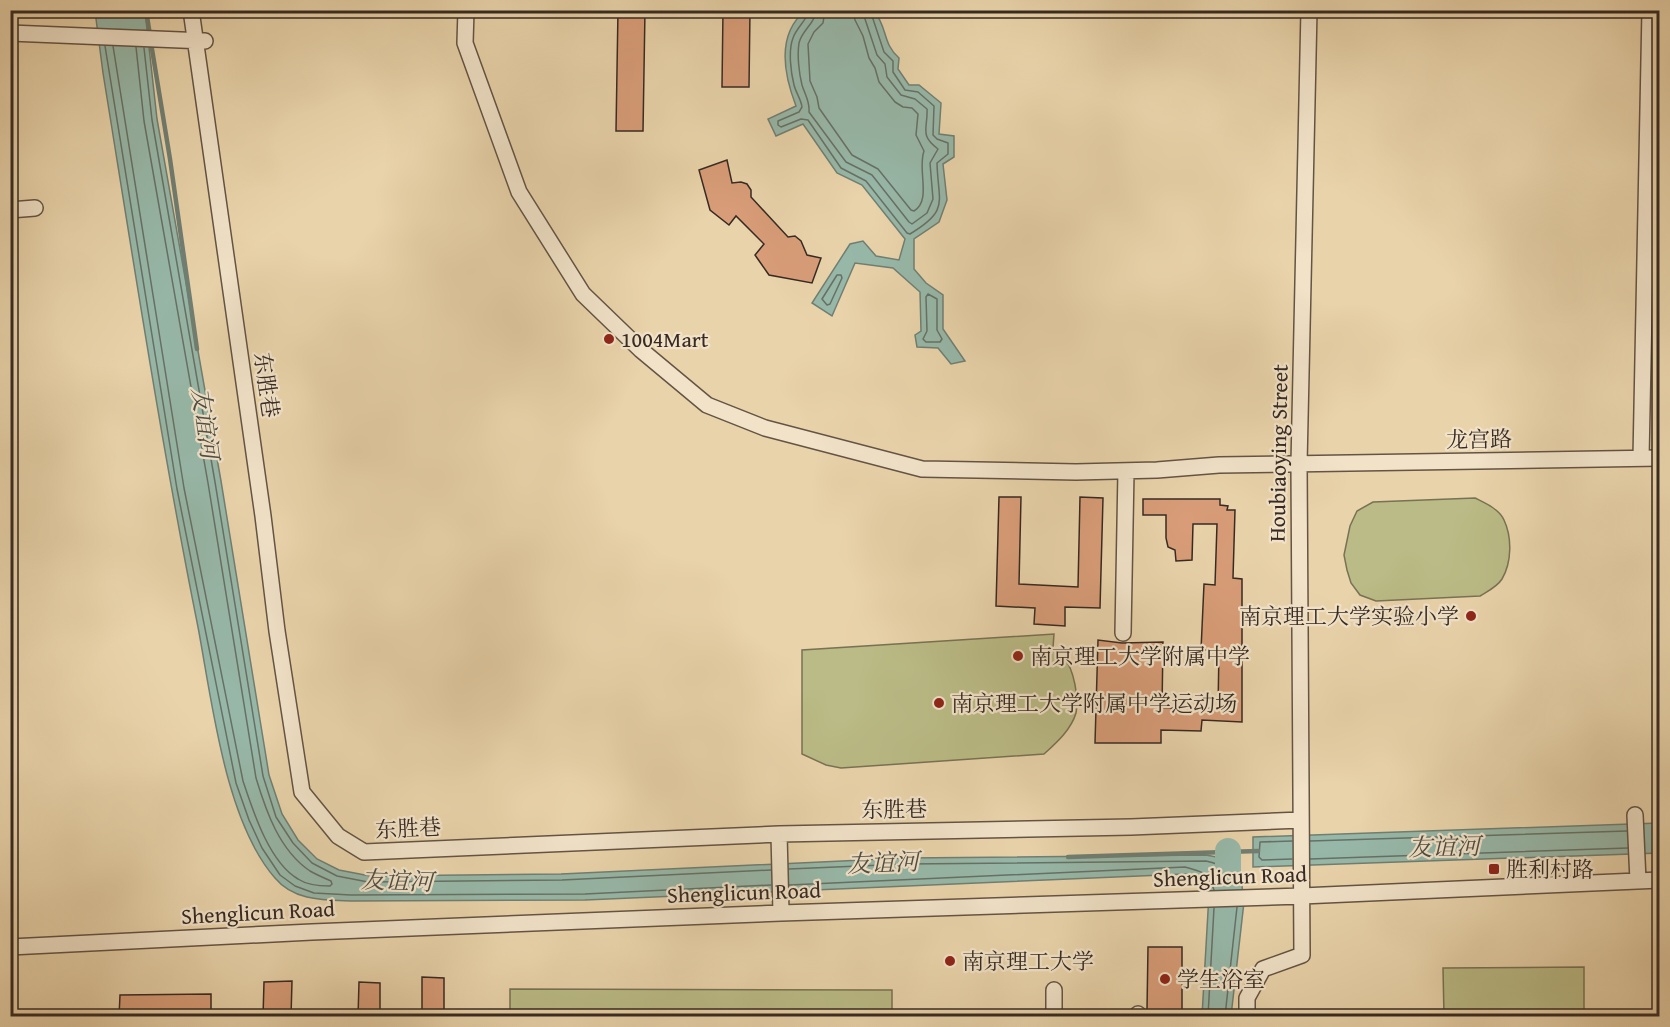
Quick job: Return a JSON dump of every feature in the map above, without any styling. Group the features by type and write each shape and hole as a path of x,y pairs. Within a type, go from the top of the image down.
{"street":[{"name":"东胜巷","path":"191,10 201,40 277,631 302,792 338,836 364,852 779,840 1301,820"},
{"name":"龙宫路","path":"466,10 465,44 519,192 583,294 641,350 707,405 765,428 922,469 1076,472 1219,465 1659,458"},
{"name":"Houbiaoying Street","path":"1247,1017 1247,998 1263,969 1302,955 1299,464 1309,10"},
{"path":"1641,458 1650,10"},
{"path":"10,33 201,40"},
{"path":"10,210 35,208"},
{"path":"1123,633 1126,471"},
{"path":"1635,816 1638,881"},
{"path":"779,840 781,913"},
{"name":"Shenglicun Road","path":"10,947 312,932 781,913 1280,897 1659,880"},
{"path":"1054,990 1054,1017"}],"green space":[{"path":"1475,498 1499,513 1507,527 1510,550 1508,565 1502,579 1495,587 1480,596 1376,601 1360,595 1351,583 1344,555 1350,526 1357,511 1373,502"},
{"name":"南京理工大学附属中学运动场","path":"1054,634 1053,648 1068,663 1073,676 1077,707 1074,719 1067,731 1044,754 841,768 826,765 802,754 802,650"},
{"path":"1584,967 1584,1016 1444,1016 1443,968"},
{"path":"510,989 892,990 892,1016 510,1016"}],"water":[{"path":"806,10 874,11 890,47 899,58 898,69 909,85 919,85 941,103 939,134 954,136 954,157 943,164 947,200 939,222 914,239 914,269 926,283 943,295 943,329 965,361 951,364 938,348 917,347 915,335 921,331 920,292 893,268 855,263 832,316 812,303 850,244 863,241 876,256 899,260 905,239 862,185 837,173 803,124 776,136 768,119 796,106 788,81 786,43 796,20"},
{"path":"95,11 145,11 157,119 221,481 269,775 282,814 298,840 317,859 339,870 370,876 561,874 906,858 1206,855 1227,859 1241,878 1244,902 1231,1016 1202,1016 1209,894 1202,880 1186,874 585,900 351,901 310,898 283,886 258,854 244,825 232,793 215,724 148,350"},
{"path":"1659,823 1660,853 1253,867 1253,837"}],"building":[{"path":"618,10 645,10 643,131 616,131"},
{"path":"723,10 750,10 749,87 722,87"},
{"path":"727,160 732,183 747,184 751,190 751,197 788,237 795,236 801,241 807,255 821,258 812,283 769,275 755,255 764,244 736,216 729,225 710,210 699,170"},
{"path":"999,497 1021,497 1019,584 1078,587 1080,497 1103,498 1100,608 1065,607 1065,626 1034,624 1035,608 996,606"},
{"path":"1143,499 1220,499 1220,505 1228,506 1227,510 1235,510 1233,578 1242,579 1242,722 1202,720 1201,731 1161,730 1161,743 1095,743 1098,640 1122,643 1163,642 1162,708 1218,708 1219,650 1201,650 1204,584 1215,585 1217,524 1193,524 1192,560 1176,561 1175,550 1168,547 1166,538 1166,515 1143,515"},
{"name":"学生浴室","path":"1148,947 1182,947 1182,1010 1147,1010"},
{"path":"422,977 444,978 444,1017 422,1017"},
{"path":"292,981 291,1017 263,1017 264,982"},
{"path":"359,982 380,983 380,1017 358,1017"},
{"path":"211,994 211,1017 119,1017 120,995"}],"waterway":[{"name":"友谊河","path":"146,10 150,35"},
{"name":"友谊河","path":"151,43 197,349"},
{"name":"友谊河","path":"1228,851 1228,893"},
{"name":"友谊河","path":"1068,857 1258,851"}],"place":[{"name":"1004Mart","path":"609,339"},
{"name":"南京理工大学实验小学","path":"1471,616"},
{"name":"南京理工大学附属中学","path":"1018,656"},
{"name":"南京理工大学附属中学运动场","path":"939,703"},
{"name":"胜利村路","path":"1494,869"},
{"name":"南京理工大学","path":"950,961"},
{"name":"学生浴室","path":"1165,979"}]}
